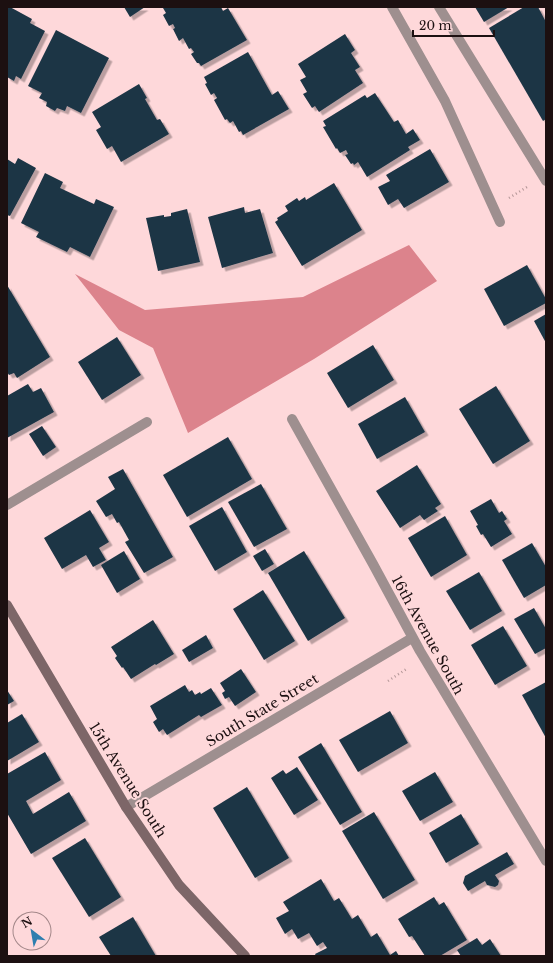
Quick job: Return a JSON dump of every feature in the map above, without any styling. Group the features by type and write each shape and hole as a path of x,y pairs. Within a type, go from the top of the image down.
{"main road":[{"name":"15th Avenue South","path":"7,605 126,807 179,885 245,956"}],"street":[{"path":"392,7 445,101 500,222"},
{"path":"439,7 546,181"},
{"name":"16th Avenue South","path":"292,419 424,659 546,861"},
{"path":"7,505 147,422"},
{"name":"South State Street","path":"126,807 412,638"}],"path":[{"path":"507,200 533,184"},
{"path":"388,680 424,659"}],"shaded area":[{"path":"409,245 437,281 314,359 188,433 153,348 119,330 75,274 145,310 303,297"}],"building":[{"path":"7,7 10,7 32,19 30,23 45,31 21,79 16,76 14,81 7,77"},
{"path":"124,7 145,7 130,17"},
{"path":"221,7 223,11 228,8 247,40 201,66 191,54 194,52 191,48 189,49 183,38 179,41 173,29 175,28 173,24 169,26 163,15 166,13 163,8"},
{"path":"475,7 509,7 484,22"},
{"path":"524,7 538,7 546,22 546,119 543,121 489,28"},
{"path":"56,30 109,58 81,113 67,106 65,111 57,108 55,111 46,106 47,102 39,98 42,93 28,86"},
{"path":"345,34 355,50 351,53 360,67 355,70 363,83 319,112 315,106 312,108 303,94 307,92 300,80 306,77 298,64"},
{"path":"248,52 272,95 278,91 289,109 243,135 241,131 239,132 233,121 230,123 227,119 225,120 214,100 217,98 214,93 211,95 205,84 207,83 204,77"},
{"path":"139,84 147,98 145,99 157,120 160,119 169,134 121,162 112,146 107,149 96,130 101,127 92,112"},
{"path":"375,93 394,122 398,120 406,134 413,129 420,140 408,147 410,150 367,177 358,162 354,165 353,163 351,164 345,155 348,154 346,150 340,153 337,148 336,149 323,127 326,126 323,121 365,95 367,98"},
{"path":"430,149 449,182 404,208 398,199 388,205 378,187 390,181 386,175"},
{"path":"18,158 36,168 10,216 7,215 7,159 15,164"},
{"path":"45,173 63,182 60,188 94,204 96,199 114,207 90,257 70,247 67,252 36,237 39,232 21,223"},
{"path":"334,183 362,230 302,266 275,222 278,220 277,218 288,211 285,206 297,198 299,201 305,197 306,200"},
{"path":"244,207 245,213 260,209 273,253 222,268 208,217"},
{"path":"187,209 200,262 158,271 146,218 164,215 164,217 171,216 171,213"},
{"path":"527,265 546,299 546,303 504,326 484,289"},
{"path":"7,285 50,357 17,378 14,373 9,375 7,372"},
{"path":"546,314 546,343 534,321"},
{"path":"117,337 141,375 102,400 78,362"},
{"path":"373,345 394,380 348,408 327,373"},
{"path":"28,384 33,392 41,388 54,412 7,438 7,396"},
{"path":"496,386 530,441 493,464 459,409"},
{"path":"405,397 425,432 377,459 358,424"},
{"path":"42,426 56,447 43,456 29,434"},
{"path":"228,437 252,479 187,517 163,475"},
{"path":"417,465 441,504 435,508 438,511 424,520 420,515 400,528 376,491"},
{"path":"123,469 173,557 144,573 125,542 129,540 119,522 117,523 112,514 106,517 96,501 115,489 108,477"},
{"path":"261,484 287,529 254,547 228,502"},
{"path":"491,499 499,513 502,511 507,519 504,521 512,534 491,547 483,534 481,535 476,526 478,525 470,511"},
{"path":"222,507 247,552 215,571 189,526"},
{"path":"90,510 109,542 99,548 106,560 93,567 86,555 62,569 44,538"},
{"path":"445,516 467,555 431,577 408,538"},
{"path":"532,543 546,567 546,585 524,598 502,560"},
{"path":"265,549 274,564 262,571 253,556"},
{"path":"124,551 140,579 117,593 101,565"},
{"path":"304,551 345,618 308,641 268,573"},
{"path":"479,572 502,611 470,630 446,591"},
{"path":"263,590 295,641 264,660 233,609"},
{"path":"534,608 546,629 546,648 535,654 514,619"},
{"path":"153,620 174,654 131,679 115,658 117,656 111,647"},
{"path":"503,626 527,666 495,685 471,645"},
{"path":"206,635 213,648 189,662 182,650"},
{"path":"241,669 256,692 235,706 229,697 225,699 222,693 225,691 220,683"},
{"path":"546,682 546,738 522,695"},
{"path":"185,685 189,692 192,690 195,695 200,692 201,694 211,688 222,705 201,717 199,715 167,735 163,729 159,732 153,722 157,719 150,706"},
{"path":"7,690 14,701 7,705"},
{"path":"390,711 408,743 358,772 339,740"},
{"path":"22,714 39,742 7,761 7,723"},
{"path":"321,743 362,812 340,825 298,757"},
{"path":"45,752 61,780 26,801 33,814 69,792 86,821 31,854 7,813 7,774"},
{"path":"297,767 318,800 294,815 271,778 283,770 286,774"},
{"path":"435,772 453,802 420,821 402,791"},
{"path":"247,787 289,858 255,878 213,808"},
{"path":"374,812 415,880 383,899 342,831"},
{"path":"461,814 479,844 446,863 429,833"},
{"path":"85,838 121,897 89,917 52,858"},
{"path":"507,852 514,864 495,875 499,881 498,885 495,887 487,885 485,881 468,891 463,883 465,876"},
{"path":"321,879 334,901 339,898 352,919 358,915 371,937 377,933 390,955 396,951 399,956 316,956 315,954 327,948 323,942 317,946 309,933 298,939 292,929 285,934 276,918 289,911 283,902"},
{"path":"434,897 439,905 444,902 467,940 440,956 425,956 412,936 409,937 398,919"},
{"path":"133,917 156,956 111,956 99,937"},
{"path":"477,938 482,945 490,939 501,956 461,956 457,950"}]}
